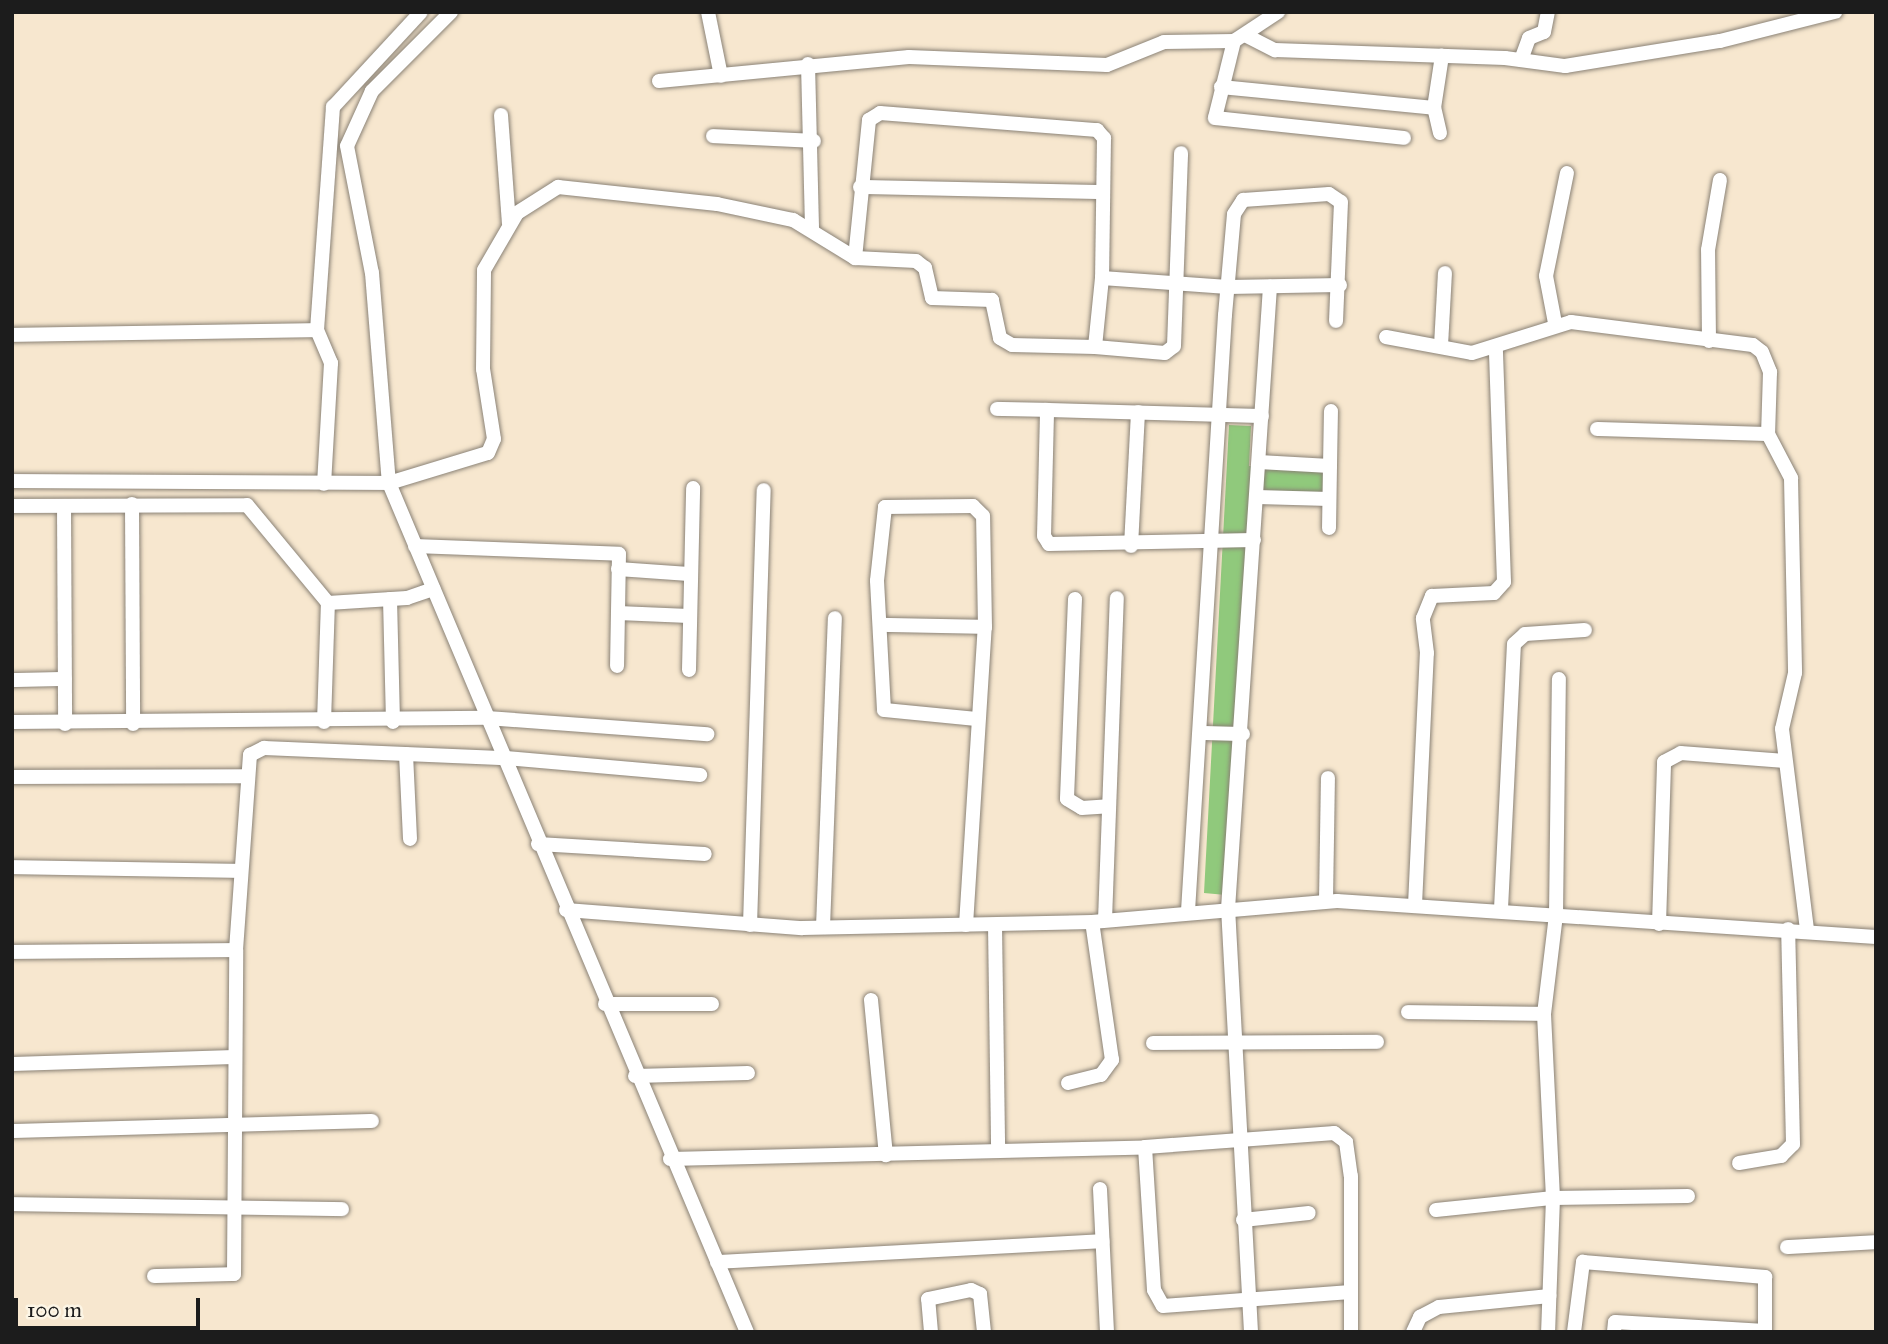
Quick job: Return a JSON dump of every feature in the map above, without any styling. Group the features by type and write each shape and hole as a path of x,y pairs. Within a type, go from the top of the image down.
{"street":[{"path":"324,484 331,363 317,330 333,107 421,12"},
{"path":"451,12 372,91 347,146 372,272 389,483 506,758 565,910 747,1332"},
{"path":"708,12 721,76"},
{"path":"1278,12 1240,38 1221,87 1215,118 1404,138"},
{"path":"1521,60 1529,38 1544,32 1548,12"},
{"path":"659,81 808,64 909,57 1107,65 1164,42 1240,38 1275,50 1521,60 1565,66 1720,41 1835,12"},
{"path":"1440,133 1434,108 1442,56"},
{"path":"808,64 814,141 812,229"},
{"path":"1221,87 1434,108"},
{"path":"855,258 866,127 880,113 1097,130 1104,138 1101,192 1102,278 1095,347"},
{"path":"501,114 509,224"},
{"path":"713,136 814,141"},
{"path":"12,481 389,483 479,457 492,446 481,290 509,224 547,190 567,186 718,204 812,229 855,258 916,261 925,268 932,298 992,300 1005,342 1171,350 1171,282 1181,153"},
{"path":"1555,323 1546,276 1567,173"},
{"path":"1709,341 1708,250 1720,180"},
{"path":"860,187 1101,192"},
{"path":"1188,911 1202,733 1228,287 1234,214 1243,200 1329,194 1344,211 1336,321"},
{"path":"1441,346 1444,273"},
{"path":"1102,278 1228,287 1340,285"},
{"path":"1251,1332 1246,1303 1228,909 1243,734 1270,286"},
{"path":"1386,337 1441,346 1496,350 1555,323 1753,345 1762,352 1770,372 1768,434 1791,478 1795,673 1782,719 1807,930"},
{"path":"12,335 317,330"},
{"path":"1415,905 1427,653 1423,618 1432,596 1494,593 1504,582 1496,350"},
{"path":"997,409 1262,416"},
{"path":"1047,410 1046,541 1131,546 1254,540"},
{"path":"1329,528 1331,411"},
{"path":"1131,546 1138,412"},
{"path":"1597,429 1768,434"},
{"path":"1259,462 1330,466"},
{"path":"689,670 692,488"},
{"path":"750,925 764,490"},
{"path":"1257,497 1329,499"},
{"path":"132,504 133,724"},
{"path":"12,506 132,504 252,507 328,603 324,722"},
{"path":"64,506 65,724"},
{"path":"966,925 975,719 985,627 982,512 973,506 883,510 877,581 884,625 884,710 975,719"},
{"path":"415,546 619,554 617,666"},
{"path":"618,569 690,574"},
{"path":"328,603 390,599 433,589"},
{"path":"1068,1083 1101,1075 1112,1060 1099,921 1108,806 1117,598"},
{"path":"390,599 393,722"},
{"path":"1074,599 1067,799 1082,808 1108,806"},
{"path":"618,613 689,617"},
{"path":"823,927 835,618"},
{"path":"884,625 985,627"},
{"path":"1501,909 1514,644 1525,634 1585,630"},
{"path":"12,680 65,679"},
{"path":"1548,1332 1553,1198 1544,1014 1556,915 1559,679"},
{"path":"12,722 393,722 487,718 707,734"},
{"path":"1202,733 1243,734"},
{"path":"154,1276 230,1278 235,1204 233,1127 239,871 250,755 264,748 506,758 699,775"},
{"path":"1660,924 1664,762 1681,753 1785,761"},
{"path":"406,754 410,839"},
{"path":"12,777 246,776"},
{"path":"1326,901 1328,778"},
{"path":"538,844 705,853"},
{"path":"12,867 239,871"},
{"path":"565,910 750,925 995,925 1099,921 1188,911 1326,901 1501,909 1660,924 1807,930 1876,937"},
{"path":"995,925 998,1147"},
{"path":"1739,1163 1781,1156 1793,1144 1788,929"},
{"path":"12,952 236,950"},
{"path":"872,1000 886,1155"},
{"path":"605,1004 712,1004"},
{"path":"1408,1012 1544,1014"},
{"path":"1153,1043 1377,1042"},
{"path":"12,1064 235,1057"},
{"path":"635,1076 748,1073"},
{"path":"12,1131 233,1127 372,1121"},
{"path":"670,1158 886,1155 998,1147 1145,1147 1334,1133 1346,1142 1352,1332"},
{"path":"1145,1147 1156,1300 1172,1307 1246,1303 1350,1292"},
{"path":"1100,1189 1107,1332"},
{"path":"1436,1210 1553,1198 1688,1196"},
{"path":"12,1204 235,1204 342,1209"},
{"path":"1242,1220 1309,1213"},
{"path":"717,1262 1102,1241"},
{"path":"1787,1247 1876,1242"},
{"path":"1574,1332 1583,1262 1765,1277 1765,1331 1615,1322 1614,1332"},
{"path":"931,1332 928,1299 971,1290 979,1294 984,1332"},
{"path":"1413,1332 1420,1317 1440,1307 1549,1296"}],"green space":[{"path":"1229,425 1251,426 1249,466 1323,472 1324,494 1250,492 1226,895 1204,893"}]}
